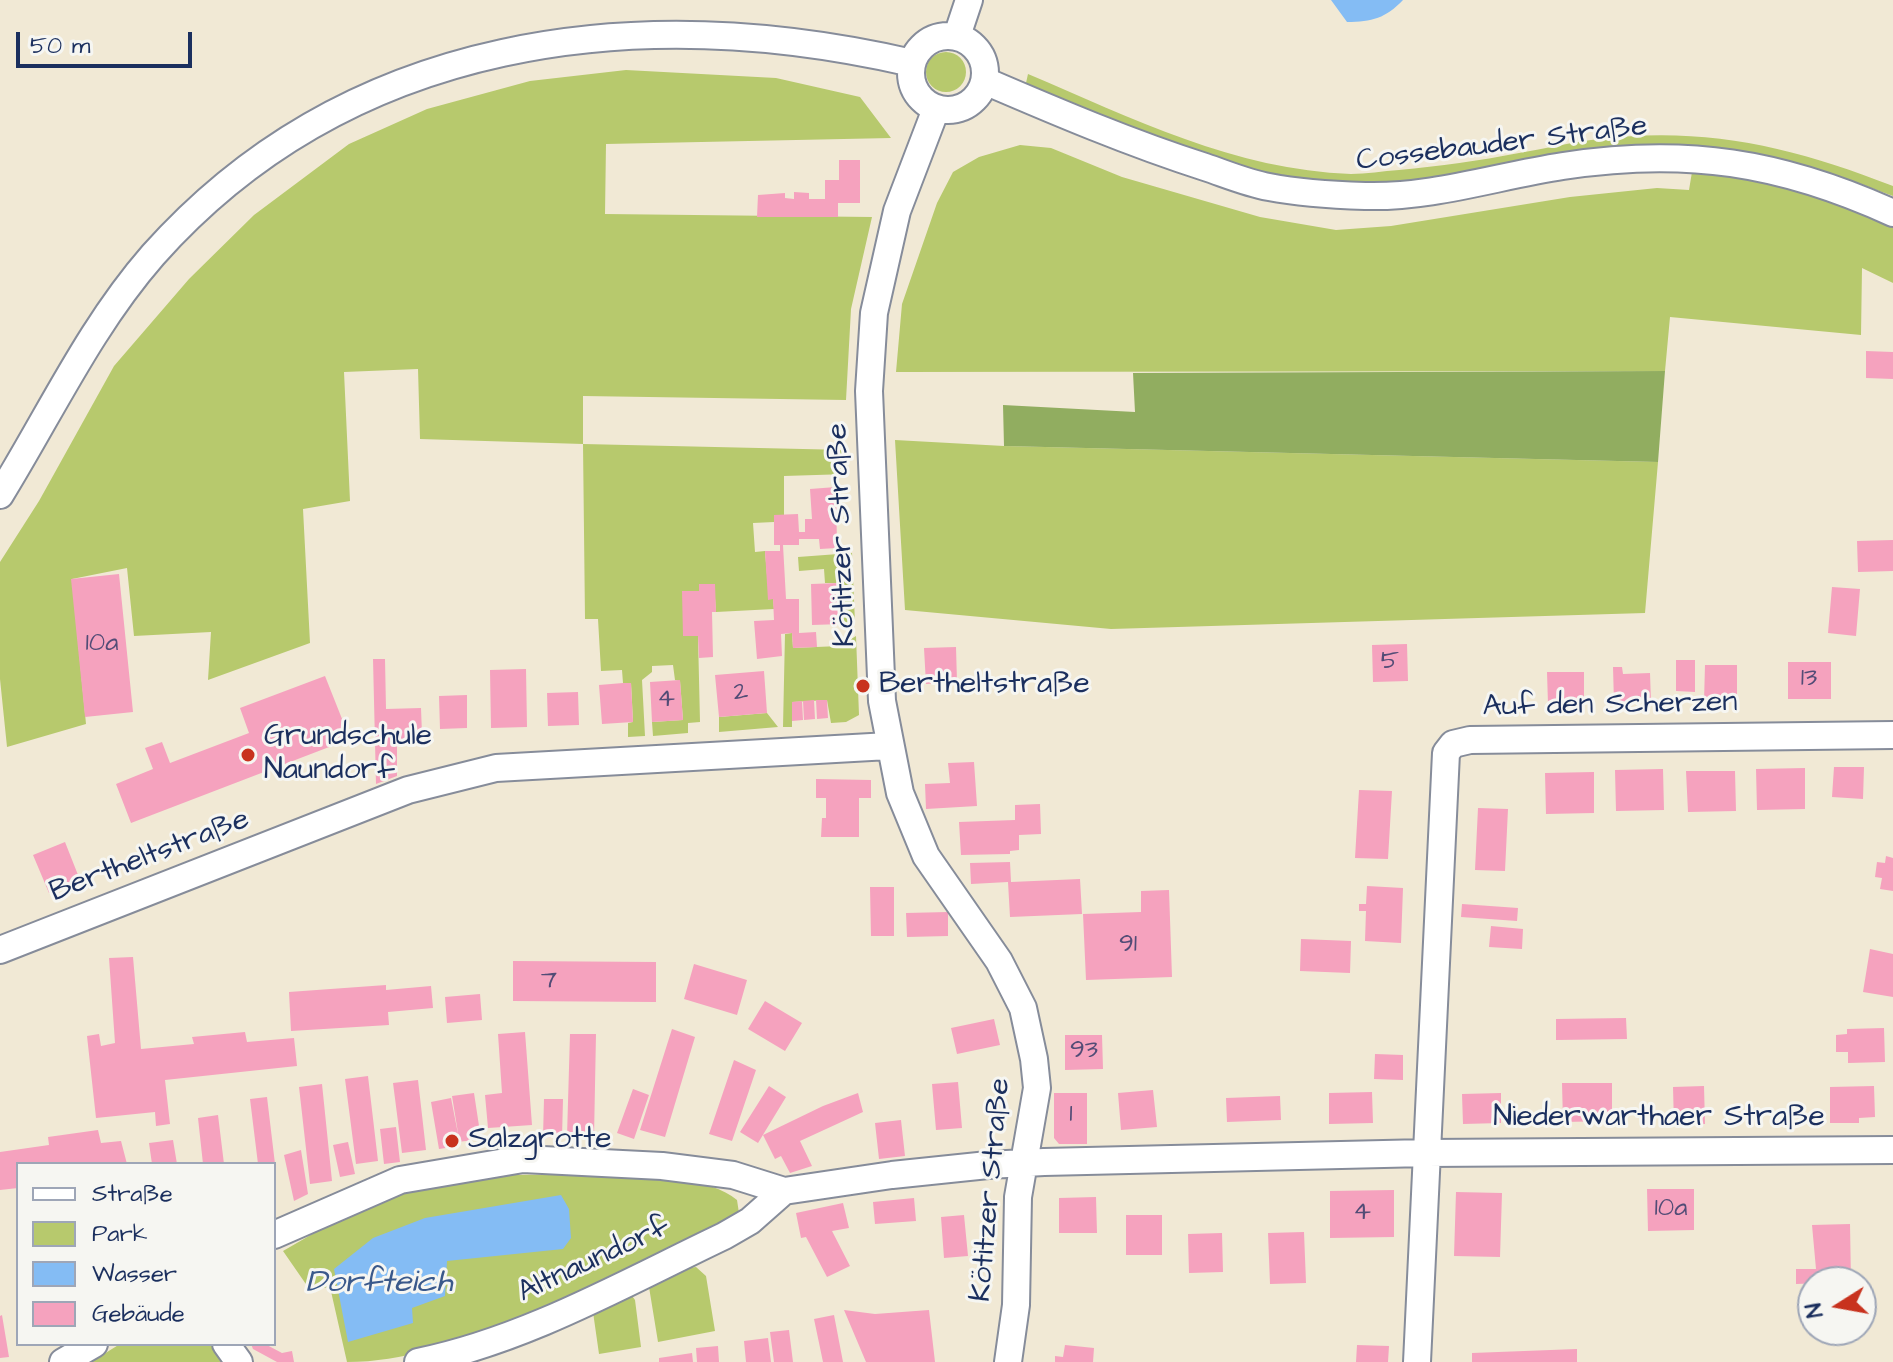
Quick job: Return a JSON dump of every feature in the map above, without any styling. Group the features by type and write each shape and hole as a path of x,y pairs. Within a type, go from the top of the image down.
{"street":[{"path":"957,36 969,0"},
{"path":"0,495 99,327 154,255 217,191 290,136 348,105 432,69 483,53 608,35 667,33 789,40 912,63"},
{"path":"938,36 957,36 976,48 985,65 985,81 978,96 968,105 954,110 936,109 922,101 913,87 912,63 918,49 926,42 938,36"},
{"name":"Cossebauder Straße","path":"985,81 1150,150 1265,186 1313,194 1368,196 1432,191 1563,166 1638,158 1688,157 1740,163 1790,174 1842,190 1893,213"},
{"name":"Kötitzer Straße","path":"936,109 897,211 874,313 870,352 872,494 882,701 900,793 926,856 999,961 1023,1008 1034,1059 1037,1088 1018,1197 1016,1305 1008,1362"},
{"name":"Auf den Scherzen","path":"1426,1153 1446,753 1453,744 1470,740 1893,735"},
{"name":"Bertheltstraße","path":"0,950 408,790 496,768 889,746"},
{"name":"Niederwarthaer Straße","path":"1024,1163 1426,1153 1893,1150"},
{"path":"1417,1362 1426,1153"},
{"name":"Altnaundorf","path":"276,1234 400,1180 523,1159 662,1166 733,1175 784,1191 892,1175 1024,1163"},
{"name":"Altnaundorf","path":"418,1362 475,1348 545,1321 724,1236 750,1221 784,1191"},
{"path":"63,1362 91,1346"}],"green space":[{"path":"946,52 960,58 966,72 960,86 946,92 932,86 926,72 932,58"},
{"path":"626,70 776,78 860,97 891,138 606,144 605,214 872,217 851,309 846,400 583,396 583,444 420,439 418,369 344,372 350,501 303,509 310,643 208,680 211,632 134,636 127,568 72,579 86,724 7,747 0,679 0,562 39,501 114,366 189,279 254,215 349,144 427,109 530,81"},
{"path":"1028,74 1185,139 1266,163 1308,170 1369,173 1474,161 1591,140 1670,135 1708,137 1782,150 1893,186 1893,196 1788,161 1729,149 1683,146 1574,151 1467,173 1414,180 1365,182 1310,179 1226,162 1185,149 1026,83"},
{"path":"1020,145 1051,148 1122,177 1260,217 1336,230 1391,226 1570,197 1657,188 1689,190 1692,172 1745,178 1819,197 1893,227 1893,283 1862,268 1861,335 1670,317 1665,371 896,372 902,304 937,203 953,172 979,157"},
{"path":"1665,371 1658,462 1004,446 1003,405 1135,412 1133,373"},
{"path":"895,440 1004,446 1658,462 1645,613 1111,629 905,610"},
{"path":"583,444 847,450 848,474 784,476 784,515 774,515 774,522 753,523 755,552 765,551 769,599 773,599 774,609 716,612 714,584 700,584 699,591 683,592 683,636 698,636 700,722 688,723 688,733 653,736 652,722 683,720 680,681 675,680 673,665 652,666 652,672 642,680 645,736 628,737 628,723 633,722 631,683 623,683 622,670 601,671 598,619 585,619"},
{"path":"852,553 855,623 842,624 840,583 825,583 824,569 799,571 798,557"},
{"path":"792,633 793,648 840,646 856,636 859,715 846,722 831,723 827,700 792,702 792,727 783,727 785,634"},
{"path":"767,713 778,727 719,732 719,717"},
{"path":"629,1174 692,1181 718,1189 737,1200 739,1213 625,1273 487,1330 409,1355 347,1362 330,1287 310,1290 283,1251 366,1203 417,1188 512,1175"},
{"path":"696,1267 706,1276 715,1331 658,1342 649,1287"},
{"path":"630,1293 635,1300 641,1347 599,1354 593,1312"},
{"path":"117,1346 217,1346 227,1362 91,1362"}],"water":[{"path":"1331,0 1403,0 1378,18 1347,22"},
{"name":"Dorfteich","path":"561,1195 569,1209 571,1238 563,1249 447,1261 445,1296 412,1308 413,1323 348,1342 334,1269 373,1238 425,1218"}],"building":[{"path":"839,160 860,160 860,203 838,203 838,217 757,217 758,195 785,193 785,198 794,199 794,192 809,193 809,199 825,199 825,180 839,180"},
{"path":"1866,351 1893,352 1893,379 1866,378"},
{"path":"836,487 837,548 820,549 819,539 799,539 799,545 783,545 786,599 799,599 799,633 816,632 817,647 793,648 792,633 781,634 782,656 757,659 754,621 774,620 773,599 768,600 765,551 780,551 780,545 774,545 774,515 798,514 799,532 805,532 805,519 812,519 810,489"},
{"path":"1893,540 1893,571 1858,572 1857,541"},
{"path":"119,574 133,712 85,717 71,579"},
{"path":"840,583 842,624 812,625 811,584"},
{"path":"699,584 715,584 713,657 699,658 698,636 683,636 682,591 699,591"},
{"path":"1832,587 1860,589 1856,636 1828,633"},
{"path":"1407,644 1408,681 1373,682 1372,645"},
{"path":"956,647 957,682 926,684 924,648"},
{"path":"373,659 385,659 386,709 421,708 422,734 412,734 412,740 397,740 397,776 376,784"},
{"path":"1676,660 1695,660 1695,692 1676,691"},
{"path":"1788,662 1831,662 1831,699 1788,699"},
{"path":"1705,665 1737,665 1737,702 1704,702"},
{"path":"1613,667 1622,667 1623,674 1650,673 1651,702 1614,703"},
{"path":"526,669 527,727 491,728 490,670"},
{"path":"764,671 767,713 719,717 715,675"},
{"path":"1547,672 1584,672 1584,703 1548,704"},
{"name":"Grundschule Naundorf","path":"325,676 350,739 131,823 116,784 153,769 145,748 162,742 170,763 249,733 240,708"},
{"path":"680,680 683,720 652,722 650,682"},
{"path":"631,683 633,722 602,724 599,685"},
{"path":"578,692 579,725 548,726 547,693"},
{"path":"467,695 467,728 440,729 439,696"},
{"path":"814,700 815,719 804,720 803,701"},
{"path":"816,700 827,700 828,718 817,719"},
{"path":"802,701 803,720 792,721 792,702"},
{"path":"974,762 977,806 926,809 925,784 950,783 948,763"},
{"path":"1834,767 1864,767 1863,799 1832,797"},
{"path":"1805,768 1805,809 1757,810 1756,769"},
{"path":"1663,769 1664,810 1616,811 1615,770"},
{"path":"1686,771 1735,771 1736,811 1688,812"},
{"path":"1594,772 1594,813 1546,814 1545,773"},
{"path":"816,779 871,780 871,798 859,798 859,837 821,837 822,818 826,818 826,798 816,798"},
{"path":"1359,790 1392,791 1388,859 1355,858"},
{"path":"1040,804 1041,834 1019,835 1019,850 1010,851 1010,854 961,855 959,822 1015,820 1015,805"},
{"path":"1478,808 1508,809 1505,871 1475,870"},
{"path":"65,842 80,880 49,893 33,855"},
{"path":"1886,856 1893,858 1893,891 1880,889 1882,878 1875,877 1877,862 1885,863"},
{"path":"1010,862 1011,882 1080,879 1082,914 1010,917 1008,882 971,884 970,863"},
{"path":"1367,886 1403,888 1401,943 1365,941 1366,911 1359,911 1359,904 1366,904"},
{"path":"870,887 894,887 894,936 871,936"},
{"path":"1169,890 1172,977 1086,980 1083,914 1141,912 1141,891"},
{"path":"1462,904 1518,908 1517,921 1461,917"},
{"path":"948,912 948,936 907,937 906,913"},
{"path":"1491,926 1523,929 1522,949 1489,947"},
{"path":"1301,939 1351,941 1350,973 1300,971"},
{"path":"1870,949 1893,954 1893,997 1863,992"},
{"path":"133,957 141,1049 194,1044 192,1037 245,1032 247,1042 294,1038 297,1066 165,1080 170,1124 156,1126 155,1112 96,1118 87,1036 99,1034 101,1046 115,1043 109,958"},
{"path":"513,961 656,962 656,1002 513,1001"},
{"path":"694,964 747,980 737,1015 684,999"},
{"path":"386,985 386,990 431,986 433,1008 388,1012 389,1025 291,1031 289,992"},
{"path":"480,994 482,1020 447,1023 445,997"},
{"path":"765,1001 802,1023 785,1051 748,1029"},
{"path":"1626,1018 1627,1039 1556,1040 1556,1019"},
{"path":"994,1019 1000,1045 957,1054 951,1028"},
{"path":"1884,1028 1885,1062 1848,1063 1848,1052 1836,1052 1836,1035 1847,1034 1847,1029"},
{"path":"672,1029 695,1037 665,1137 640,1130"},
{"path":"525,1032 532,1125 488,1128 485,1095 502,1093 498,1034"},
{"path":"570,1034 596,1034 594,1137 567,1136"},
{"path":"1065,1035 1102,1035 1103,1069 1065,1070"},
{"path":"1375,1054 1403,1055 1403,1080 1374,1079"},
{"path":"734,1060 756,1070 732,1141 709,1134"},
{"path":"368,1076 378,1161 356,1164 345,1079"},
{"path":"418,1080 426,1150 402,1153 393,1083"},
{"path":"958,1082 962,1128 936,1130 932,1084"},
{"path":"1562,1083 1612,1083 1612,1121 1563,1122"},
{"path":"322,1084 332,1181 310,1184 299,1087"},
{"path":"769,1086 786,1097 758,1143 740,1132"},
{"path":"1704,1086 1705,1124 1674,1125 1673,1087"},
{"path":"1874,1086 1875,1117 1859,1118 1859,1123 1830,1123 1830,1087"},
{"path":"633,1089 649,1095 634,1139 617,1133"},
{"path":"1153,1090 1157,1127 1121,1130 1118,1093"},
{"path":"1372,1092 1373,1123 1329,1124 1329,1093"},
{"path":"474,1093 481,1139 458,1142 459,1146 439,1149 431,1102 451,1098 459,1139 452,1096"},
{"path":"858,1093 863,1112 800,1141 812,1166 790,1173 781,1156 775,1159 763,1135"},
{"path":"1054,1093 1087,1093 1087,1144 1059,1144 1054,1138"},
{"path":"1501,1093 1501,1123 1463,1124 1462,1094"},
{"path":"1280,1096 1281,1120 1227,1122 1226,1098"},
{"path":"267,1097 275,1162 258,1162 250,1099"},
{"path":"544,1099 563,1099 562,1138 543,1137"},
{"path":"218,1115 224,1162 203,1162 198,1118"},
{"path":"901,1120 905,1156 879,1159 875,1123"},
{"path":"396,1127 400,1162 384,1164 380,1129"},
{"path":"98,1130 101,1143 121,1141 126,1162 16,1162 16,1188 0,1190 0,1152 49,1145 48,1137"},
{"path":"173,1140 177,1162 152,1162 149,1143"},
{"path":"348,1142 355,1174 340,1177 333,1145"},
{"path":"301,1150 308,1194 294,1201 284,1155"},
{"path":"1647,1189 1694,1189 1694,1230 1648,1231"},
{"path":"1394,1190 1394,1237 1330,1238 1330,1191"},
{"path":"1456,1192 1502,1193 1500,1257 1454,1256"},
{"path":"1096,1197 1097,1233 1059,1233 1059,1198"},
{"path":"914,1198 916,1221 875,1224 873,1202"},
{"path":"843,1203 849,1228 832,1231 850,1266 827,1277 806,1237 801,1238 796,1213"},
{"path":"964,1215 968,1256 944,1258 941,1217"},
{"path":"1126,1215 1162,1215 1162,1255 1126,1255"},
{"path":"1850,1224 1851,1266 1816,1266 1812,1225"},
{"path":"1304,1232 1306,1283 1270,1284 1268,1233"},
{"path":"1222,1233 1223,1272 1189,1273 1188,1234"},
{"path":"844,1310 875,1314 929,1310 935,1362 866,1362"},
{"path":"834,1315 843,1362 823,1362 814,1319"},
{"path":"0,1316 9,1357 0,1358"},
{"path":"789,1330 793,1362 774,1362 770,1332"},
{"path":"768,1338 771,1362 746,1362 744,1341"},
{"path":"1065,1345 1094,1348 1093,1362 1055,1362 1055,1356 1063,1357"},
{"path":"1357,1345 1389,1346 1388,1362 1356,1362"},
{"path":"252,1346 269,1346 282,1353 292,1351 294,1362 277,1362"},
{"path":"718,1346 719,1362 697,1362 696,1348"},
{"path":"1577,1349 1577,1362 1472,1362 1472,1353"},
{"path":"692,1353 693,1362 659,1362 659,1358"}],"place":[{"name":"Bertheltstraße","path":"863,686"},
{"name":"Grundschule Naundorf","path":"248,755"},
{"name":"Salzgrotte","path":"452,1141"}]}
